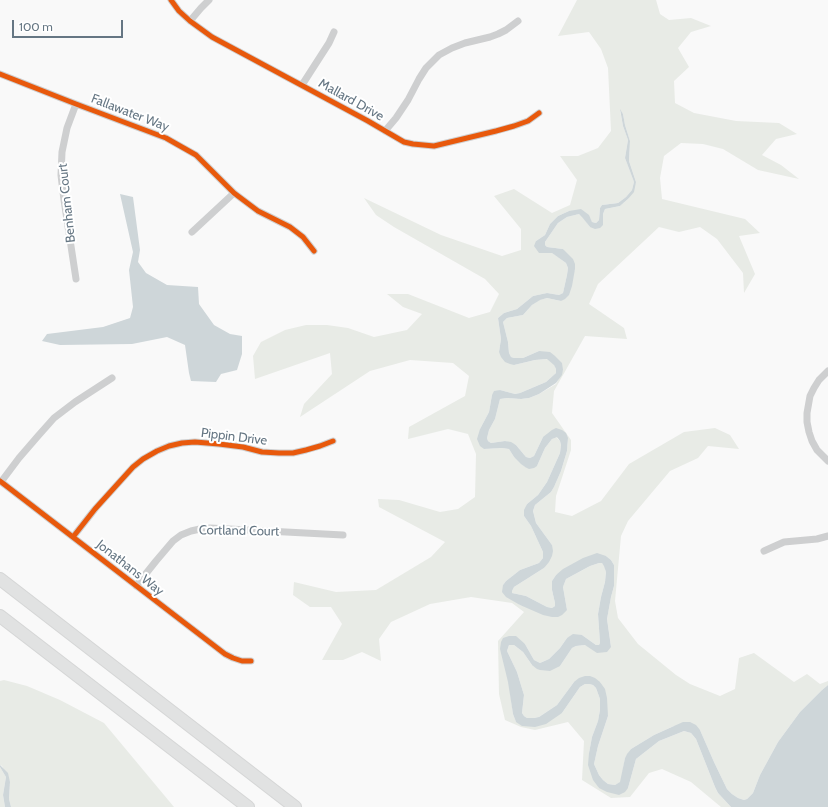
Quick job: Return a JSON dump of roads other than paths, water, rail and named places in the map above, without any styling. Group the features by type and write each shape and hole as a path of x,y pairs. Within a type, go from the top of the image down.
{"highway":[{"path":"0,579 295,807"},
{"path":"0,616 248,807"}],"street":[{"name":"Mallard Drive","path":"171,0 190,22 212,37 404,142 434,146 508,128 528,120 539,113"},
{"path":"190,22 209,0"},
{"path":"385,131 404,106 426,68 439,55 465,43 498,34 518,21"},
{"path":"302,86 329,43 334,32"},
{"name":"Fallawater Way","path":"0,74 166,138 196,155 234,193 258,211 290,227 303,237 314,251"},
{"name":"Benham Court","path":"76,104 67,128 62,152 61,175 76,279"},
{"path":"192,232 234,193"},
{"path":"828,371 819,380 810,396 807,422 812,441 817,450 828,461"},
{"path":"1,482 19,458 54,418 75,402 112,378"},
{"name":"Pippin Drive","path":"73,537 95,509 133,467 150,455 169,446 195,442 243,447 262,452 293,453 333,441"},
{"name":"Jonathans Way","path":"1,482 225,654 233,658 251,661"},
{"name":"Cortland Court","path":"136,586 173,541 181,535 195,530 210,528 343,535"},
{"path":"764,550 784,542 828,536"}]}
